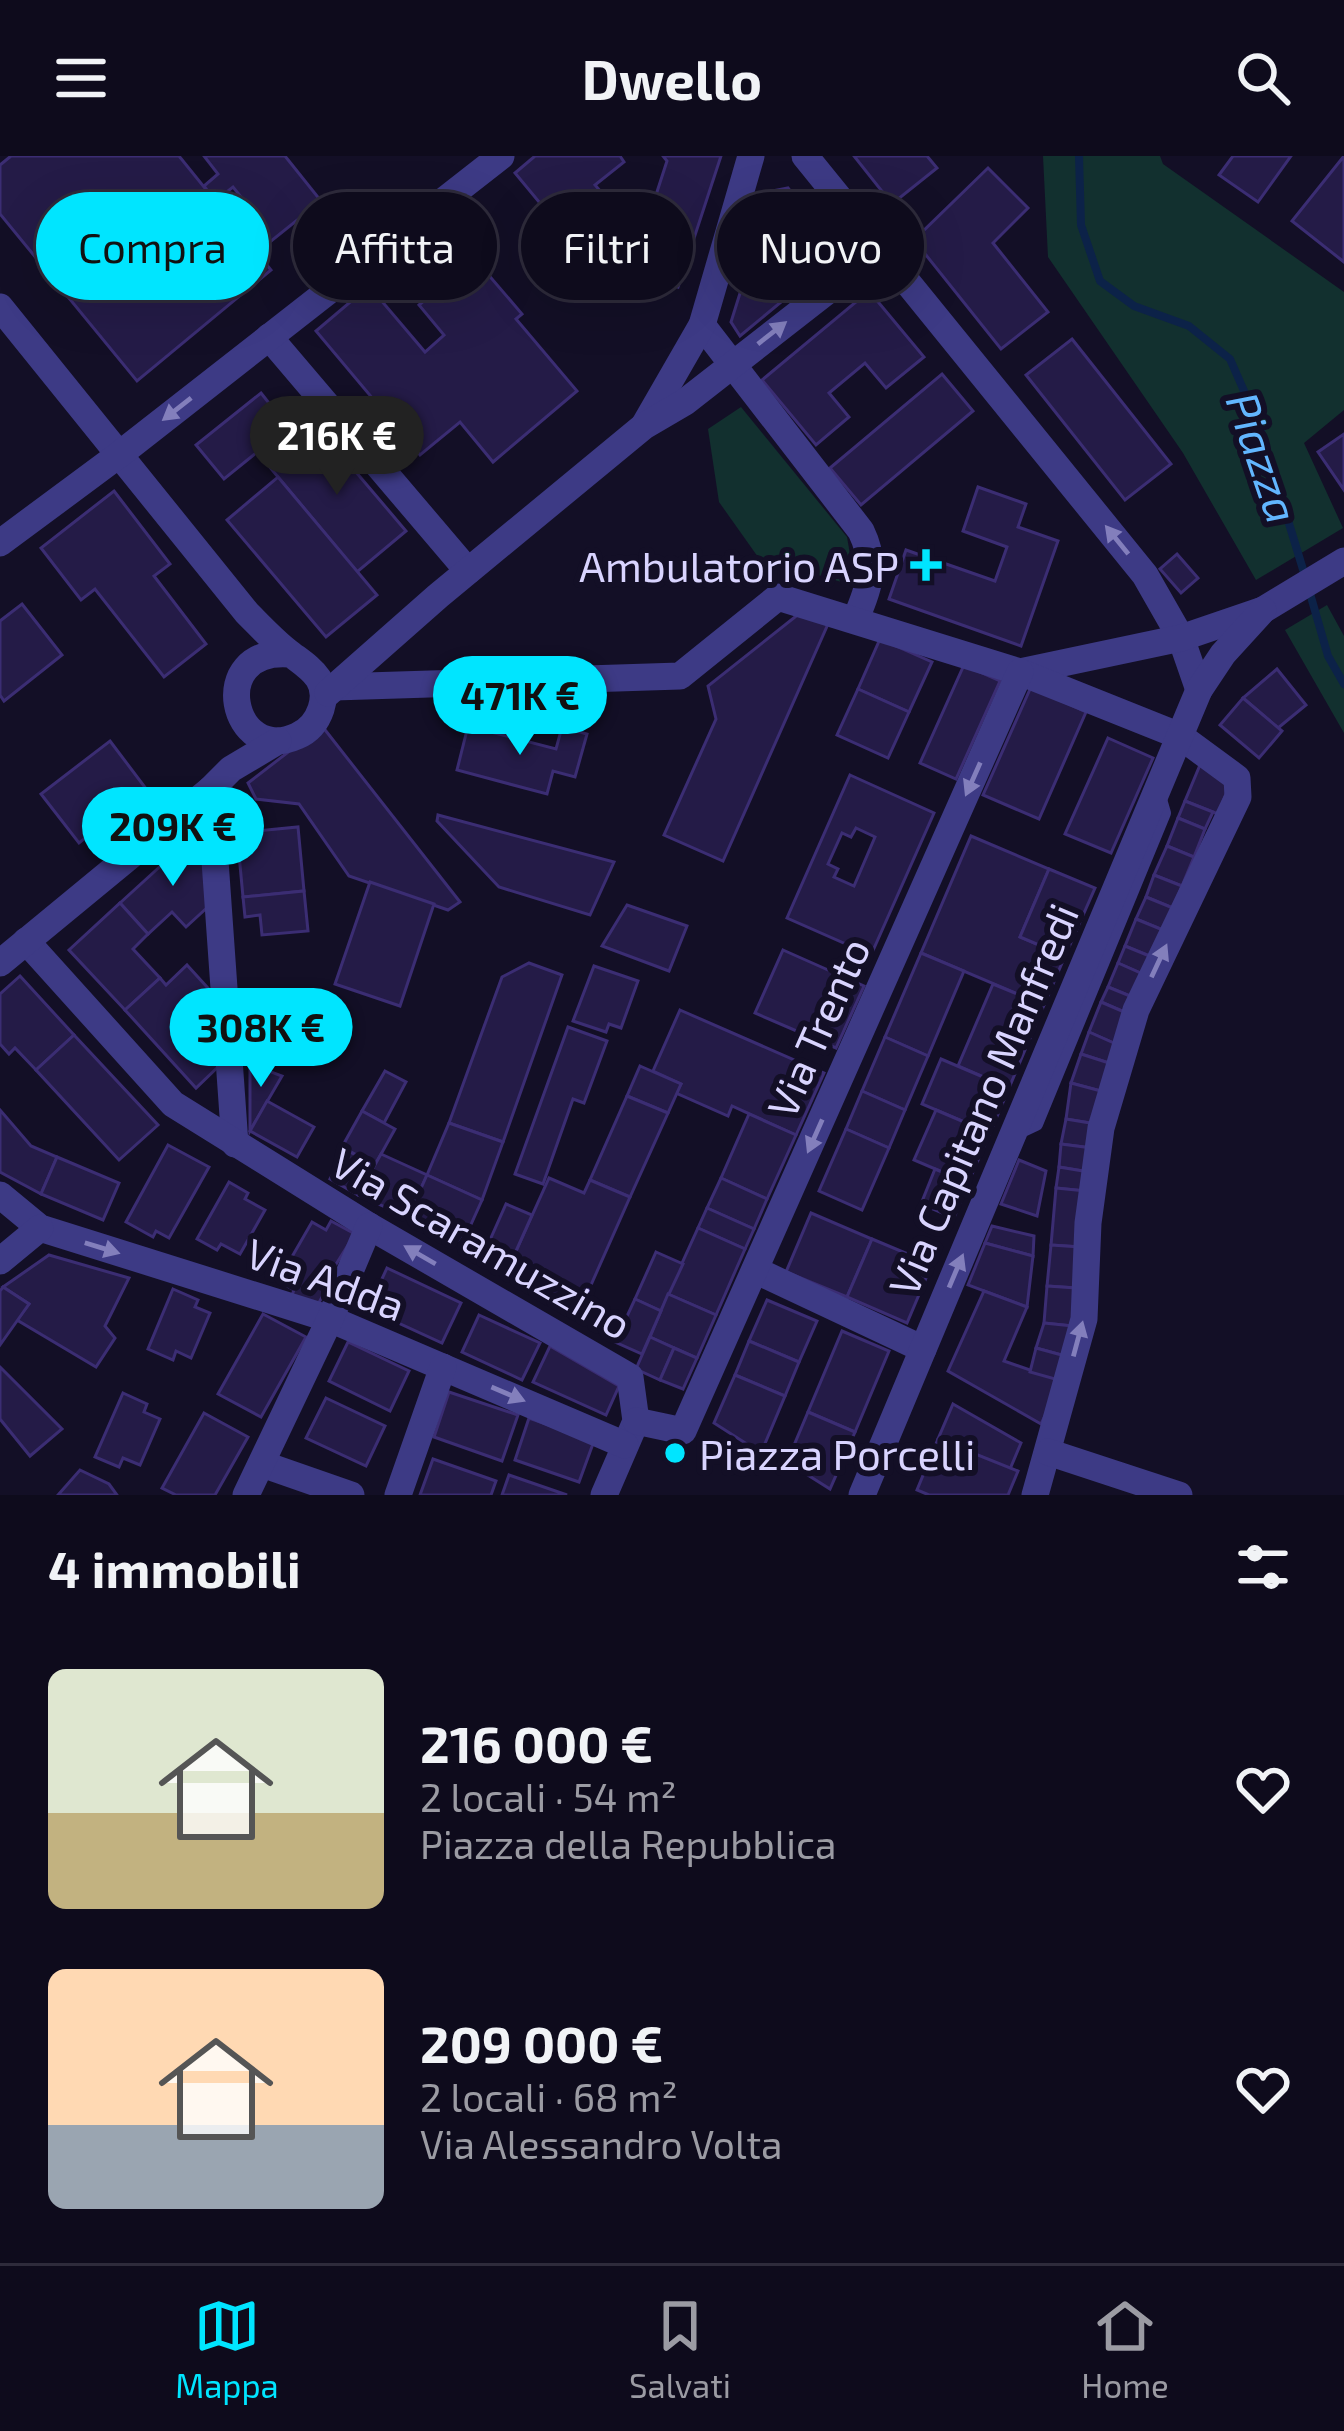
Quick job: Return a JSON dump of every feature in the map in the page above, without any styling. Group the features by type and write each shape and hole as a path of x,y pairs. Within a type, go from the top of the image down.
{"street":[{"path":"0,543 501,156"},
{"path":"644,426 702,325 751,156"},
{"path":"806,156 835,192"},
{"path":"236,706 252,731 278,740 292,739 314,723 329,692 356,665 644,426 685,402 815,300"},
{"path":"922,300 1145,575 1181,638 1199,690"},
{"path":"0,307 247,613 314,670 329,692"},
{"path":"702,325 851,517 868,547 871,583 856,618"},
{"path":"269,337 468,571"},
{"path":"1021,672 1181,638 1263,610 1343,562"},
{"path":"329,692 680,676 778,597 1021,672 1180,736 1237,778 1240,785 1136,1010 1101,1128 1088,1223 1084,1318 1035,1495"},
{"name":"Via Capitano Manfredi","path":"862,1495 1199,690 1223,654 1263,610"},
{"path":"247,613 248,665"},
{"path":"231,769 240,677 248,665 275,653 356,665"},
{"name":"Via Trento","path":"631,1433 683,1431 1021,672"},
{"path":"0,963 231,769 278,740"},
{"path":"211,790 235,1144"},
{"name":"Via Scaramuzzino","path":"26,941 173,1104 368,1226 630,1377 631,1433"},
{"name":"Via Adda","path":"0,1195 40,1228 330,1319 443,1367 631,1433"},
{"path":"246,1495 330,1319 368,1226"},
{"path":"0,1261 40,1228"},
{"path":"755,1270 923,1349"},
{"path":"398,1495 443,1367"},
{"path":"604,1495 631,1433"},
{"path":"1048,1452 1179,1495"},
{"path":"262,1464 351,1495"}],"green space":[{"path":"1043,156 1160,156 1163,164 1344,292 1344,410 1304,443 1343,528 1256,580 1183,453 1048,257"},
{"path":"741,407 847,537 852,566 848,584 758,557 719,502 708,429"},
{"path":"1327,605 1344,636 1344,733 1285,630"}],"building":[{"path":"11,156 179,156 208,192 36,192 36,258 0,214 0,165"},
{"path":"204,156 285,156 314,192 293,192 293,224 269,243 269,192 237,192 233,187 227,192 208,192 204,186 218,174"},
{"path":"535,156 620,156 624,162 595,185 601,192 531,192 515,173"},
{"path":"663,156 721,156 693,241 693,192 657,192 667,161"},
{"path":"854,156 927,156 937,168 907,192 882,192"},
{"path":"1233,156 1291,156 1258,202 1219,175"},
{"path":"1344,156 1344,262 1292,221"},
{"path":"988,168 1028,208 993,243 1048,312 1001,349 924,253 924,230"},
{"path":"497,285 522,314 516,319 577,391 493,462 460,422 420,455 316,331 353,300 381,300 425,352 444,335 419,305 425,300 497,300"},
{"path":"71,300 235,300 137,381"},
{"path":"738,300 783,300 740,336 731,322"},
{"path":"858,300 876,300 924,357 886,388 865,363 829,393 849,417 816,445 762,380"},
{"path":"1072,339 1171,464 1125,500 1026,375"},
{"path":"942,374 973,411 861,505 830,468"},
{"path":"261,393 288,427 224,479 196,445"},
{"path":"316,425 406,531 357,572 268,465"},
{"path":"1344,434 1344,490 1318,452"},
{"path":"278,477 377,595 326,637 227,520"},
{"name":"Ambulatorio ASP","path":"978,487 1026,504 1018,527 1058,541 1021,646 889,599 906,550 995,581 1007,547 963,531"},
{"path":"114,491 170,564 154,576 206,644 164,677 95,589 81,600 41,548"},
{"path":"1177,554 1198,578 1181,593 1160,569"},
{"path":"22,604 62,655 4,701 0,695 0,621"},
{"path":"800,613 828,624 723,861 664,835 716,719 708,686"},
{"path":"880,639 932,662 909,712 858,689"},
{"path":"964,665 1000,681 956,779 920,763"},
{"path":"1277,669 1306,705 1278,728 1243,698"},
{"path":"1031,687 1086,712 1039,819 983,795"},
{"path":"858,689 909,712 888,758 837,735"},
{"path":"1243,698 1282,731 1259,758 1220,725"},
{"path":"322,726 460,902 448,910 349,876 299,804 256,799 248,783"},
{"path":"468,726 556,749 562,727 587,734 575,777 553,771 547,794 457,770"},
{"path":"1108,738 1153,758 1111,853 1065,834"},
{"path":"110,741 147,790 79,843 41,794"},
{"path":"1200,765 1230,784 1218,814 1185,801"},
{"path":"850,775 934,813 871,955 787,918","holes":["856,828 875,837 854,886 834,877 838,869 828,864 842,833 851,837"]},
{"path":"1185,801 1213,812 1205,829 1178,818"},
{"path":"438,815 614,862 590,915 499,887 437,821"},
{"path":"1178,818 1205,829 1194,857 1167,846"},
{"path":"298,827 304,891 243,897 237,833"},
{"path":"199,831 211,904 186,927 172,912 148,934 120,903"},
{"path":"971,836 1049,869 1020,937 1065,956 1044,1005 921,953"},
{"path":"1167,846 1194,857 1182,886 1154,875"},
{"path":"1049,869 1095,888 1065,956 1020,937"},
{"path":"1154,875 1182,886 1173,908 1146,897"},
{"path":"370,882 434,904 400,1006 335,984"},
{"path":"304,891 308,931 262,935 260,915 245,917 243,897"},
{"path":"1146,897 1173,908 1163,930 1136,919"},
{"path":"120,903 148,934 133,949 160,978 125,1010 69,950"},
{"path":"627,905 687,926 669,971 602,946"},
{"path":"1136,919 1163,930 1152,957 1125,946"},
{"path":"1125,946 1152,957 1145,975 1118,963"},
{"path":"783,950 864,986 836,1048 755,1013"},
{"path":"921,953 964,971 928,1056 885,1037"},
{"path":"529,963 562,975 503,1142 449,1123 502,977"},
{"path":"1118,963 1145,975 1135,998 1108,987"},
{"path":"187,965 216,997 195,1017 213,1037 203,1045 221,1064 196,1088 125,1010 160,978 166,985"},
{"path":"594,966 638,981 621,1028 609,1024 606,1032 573,1021"},
{"path":"20,976 74,1035 36,1070 15,1048 9,1054 0,1044 0,994"},
{"path":"993,984 1044,1005 1009,1088 958,1066"},
{"path":"1108,987 1135,998 1129,1014 1101,1002"},
{"path":"1101,1002 1129,1014 1116,1044 1089,1032"},
{"path":"680,1010 824,1073 796,1135 732,1106 728,1116 676,1093 681,1084 653,1071"},
{"path":"568,1027 607,1041 584,1103 573,1099 543,1184 515,1174"},
{"path":"1089,1032 1116,1044 1109,1063 1081,1054"},
{"path":"74,1035 158,1125 119,1160 36,1070"},
{"path":"885,1037 928,1056 905,1110 862,1091"},
{"path":"1081,1054 1109,1063 1101,1091 1071,1083"},
{"path":"941,1059 1009,1088 990,1133 922,1104"},
{"path":"250,1064 282,1076 250,1131"},
{"path":"640,1066 681,1084 668,1113 627,1096"},
{"path":"385,1071 406,1082 384,1123 362,1111"},
{"path":"1071,1083 1101,1091 1096,1124 1066,1119"},
{"path":"862,1091 905,1110 889,1148 846,1129"},
{"path":"627,1096 668,1113 630,1197 590,1180"},
{"path":"267,1101 314,1127 297,1157 250,1131"},
{"path":"0,1110 31,1146 57,1157 41,1194 0,1172"},
{"path":"936,1110 990,1133 968,1183 914,1160"},
{"path":"362,1111 395,1129 375,1165 342,1147"},
{"path":"749,1114 796,1135 767,1199 721,1178"},
{"path":"1066,1119 1096,1124 1092,1148 1061,1144"},
{"path":"449,1123 503,1142 482,1200 427,1175"},
{"path":"846,1129 889,1148 862,1210 819,1191"},
{"path":"1061,1144 1092,1148 1089,1172 1059,1167"},
{"path":"168,1145 209,1167 169,1238 156,1231 153,1237 126,1222"},
{"path":"346,1150 375,1165 358,1195 330,1179"},
{"path":"381,1154 427,1175 408,1217 358,1195"},
{"path":"57,1157 119,1183 103,1220 41,1194"},
{"path":"1019,1160 1046,1171 1037,1216 1001,1204"},
{"path":"1059,1167 1089,1172 1086,1191 1056,1188"},
{"path":"935,1169 968,1183 954,1218 921,1204"},
{"path":"427,1175 482,1200 463,1242 408,1217"},
{"path":"549,1178 584,1193 590,1180 630,1197 579,1312 539,1294 543,1285 508,1269"},
{"path":"721,1178 767,1199 754,1229 707,1208"},
{"path":"229,1182 265,1210 240,1254 221,1244 217,1250 197,1239"},
{"path":"1056,1188 1086,1191 1080,1247 1051,1245"},
{"path":"506,1204 532,1215 508,1269 482,1258"},
{"path":"707,1208 754,1229 745,1249 698,1228"},
{"path":"811,1213 872,1239 847,1297 786,1272"},
{"path":"331,1221 355,1234 323,1285 327,1288 316,1308 278,1281 312,1222 326,1230"},
{"path":"992,1226 1034,1236 1033,1256 985,1243"},
{"path":"698,1228 745,1249 716,1315 668,1294"},
{"path":"872,1239 932,1264 907,1323 847,1297"},
{"path":"985,1243 1033,1256 1027,1307 968,1285"},
{"path":"1051,1245 1080,1247 1076,1288 1047,1286"},
{"path":"656,1252 683,1264 661,1311 635,1299"},
{"path":"49,1255 129,1278 105,1326 115,1338 96,1367 17,1320 29,1304 3,1287"},
{"path":"387,1268 461,1303 442,1343 368,1309"},
{"path":"1047,1286 1076,1288 1073,1326 1044,1323"},
{"path":"3,1287 29,1304 0,1345 0,1291"},
{"path":"173,1289 198,1300 195,1307 210,1313 191,1358 176,1351 173,1360 148,1349"},
{"path":"984,1291 1027,1307 1004,1361 1062,1381 1041,1424 948,1371"},
{"path":"668,1294 716,1315 697,1358 650,1337"},
{"path":"635,1299 661,1311 642,1354 615,1342"},
{"path":"767,1300 817,1321 799,1362 749,1341"},
{"path":"263,1314 306,1337 261,1417 218,1394"},
{"path":"479,1315 540,1343 522,1380 462,1352"},
{"path":"1044,1323 1073,1326 1069,1357 1036,1348"},
{"path":"842,1331 889,1351 855,1432 808,1412"},
{"path":"650,1337 674,1348 660,1380 636,1369"},
{"path":"749,1341 799,1362 785,1396 735,1375"},
{"path":"348,1342 409,1371 390,1411 329,1381"},
{"path":"550,1346 619,1386 606,1415 533,1382"},
{"path":"674,1348 697,1358 683,1389 660,1380"},
{"path":"1036,1348 1069,1357 1062,1381 1030,1372"},
{"path":"0,1367 62,1429 30,1456 0,1419"},
{"path":"735,1375 785,1396 761,1453 714,1423"},
{"path":"449,1392 518,1415 502,1461 434,1437"},
{"path":"123,1393 147,1404 144,1412 160,1419 140,1465 123,1458 119,1467 95,1457"},
{"path":"326,1398 385,1426 366,1466 306,1438"},
{"path":"953,1404 1021,1443 1010,1469 938,1439"},
{"path":"808,1412 855,1432 830,1489 787,1462"},
{"path":"204,1413 248,1437 215,1495 176,1495 162,1488"},
{"path":"529,1418 594,1441 579,1482 515,1460"},
{"path":"938,1439 1018,1471 1008,1495 929,1495 917,1490"},
{"path":"433,1459 496,1481 491,1495 420,1495"},
{"path":"80,1470 109,1484 117,1495 58,1495"},
{"path":"509,1475 567,1495 502,1495"}],"waterway":[{"name":"Piazza","path":"1079,156 1081,225 1100,281 1134,306 1189,326 1230,359 1259,425 1305,576"},
{"name":"Piazza","path":"1309,590 1328,656 1344,684"}],"place":[{"name":"Ambulatorio ASP","path":"926,565"},
{"name":"Piazza Porcelli","path":"675,1453"}]}
